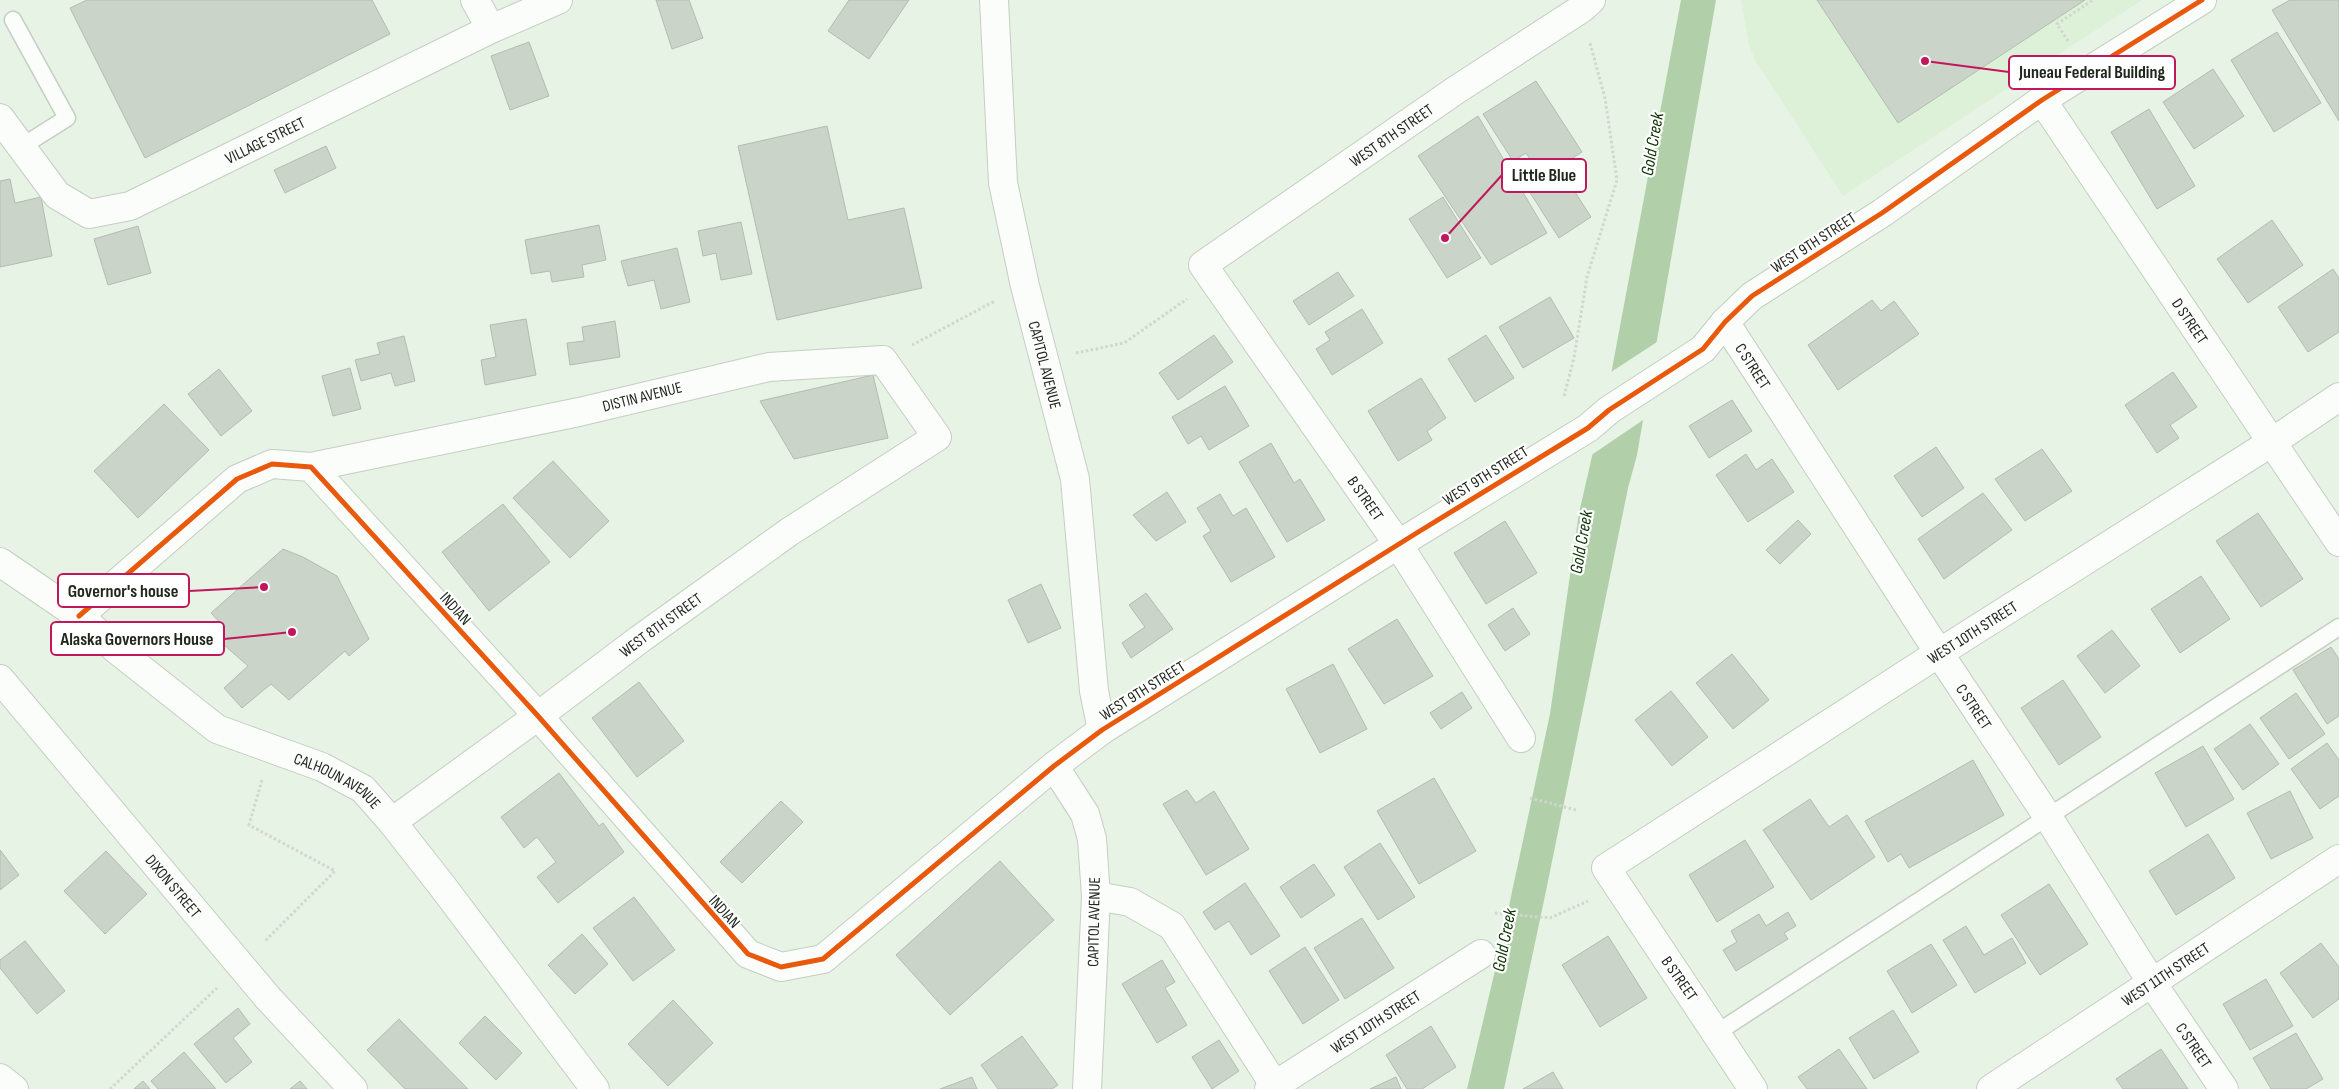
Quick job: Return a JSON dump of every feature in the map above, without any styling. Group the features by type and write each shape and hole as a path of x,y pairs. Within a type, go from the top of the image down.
{"street":[{"path":"475,0 491,29"},
{"name":"VILLAGE STREET","path":"8,136 57,195 89,214 130,206 491,29 557,0"},
{"name":"CAPITOL AVENUE","path":"994,0 1003,183 1025,286 1076,479 1094,691 1102,730"},
{"name":"WEST 9TH STREET","path":"781,967 823,958 1054,766 1102,730 1398,544 1588,428 1609,410 1703,349 1725,322 1752,296 1882,212 2042,100 2202,0"},
{"name":"WEST 8TH STREET","path":"1203,265 1456,90 1586,5"},
{"name":"D STREET","path":"2042,100 2339,542"},
{"name":"B STREET","path":"1203,265 1398,544 1521,738"},
{"name":"C STREET","path":"1725,322 1939,653 2048,817 2152,982 2224,1089"},
{"name":"WEST 8TH STREET","path":"392,822 789,532 937,437 883,360"},
{"name":"DISTIN AVENUE","path":"311,467 579,412 769,367 883,360"},
{"name":"WEST 10TH STREET","path":"1606,868 1939,653 2272,442 2339,397"},
{"path":"79,616 237,479 272,464 311,467"},
{"name":"INDIAN","path":"311,467 538,716 727,933 748,954 781,967"},
{"name":"CALHOUN AVENUE","path":"0,562 79,616 117,650 217,728 322,767 363,789 392,822 595,1089"},
{"name":"DIXON STREET","path":"0,679 240,966 353,1089"},
{"name":"CAPITOL AVENUE","path":"1054,766 1085,814 1092,839 1096,896 1087,1089"},
{"name":"WEST 11TH STREET","path":"1991,1089 2339,859"},
{"name":"B STREET","path":"1606,868 1718,1032 1753,1089"},
{"path":"1096,896 1130,902 1172,926 1273,1088"},
{"name":"WEST 10TH STREET","path":"1273,1088 1481,954"},
{"path":"0,1078 14,1089"}],"lane":[{"path":"8,136 68,118 13,20"},
{"path":"1718,1032 2339,627"}],"path":[{"path":"2068,41 2057,24 2093,0"},
{"path":"1564,396 1574,358 1587,277 1618,180 1605,98 1586,5"},
{"path":"883,360 1025,286"},
{"path":"1044,359 1124,343 1189,297"},
{"path":"110,1089 240,966 335,871 249,825 270,748"},
{"path":"1530,798 1576,810"},
{"path":"1495,913 1550,918 1594,898"}],"shaded area":[{"path":"1741,0 2142,0 1843,196 1755,60 1749,45"}],"water":[{"name":"Gold Creek","path":"1681,0 1716,0 1637,455 1628,488 1504,1089 1467,1089 1497,962 1550,714 1579,513 1612,369"}],"pier":[{"path":"1660,340 1646,418 1590,456 1608,374"}],"building":[{"path":"87,0 372,0 390,34 145,158 70,8"},
{"path":"656,0 689,0 703,38 672,49"},
{"path":"849,0 909,0 869,59 828,31"},
{"path":"1817,0 2085,0 1898,123"},
{"path":"2290,0 2339,0 2339,121 2272,10"},
{"path":"2277,32 2321,103 2274,132 2231,60"},
{"path":"529,42 549,96 510,110 491,56"},
{"path":"2213,69 2244,116 2194,149 2163,102"},
{"path":"1536,81 1582,152 1559,167 1591,217 1559,238 1520,177 1536,168 1526,153 1513,161 1483,114"},
{"path":"2149,109 2195,186 2157,209 2111,132"},
{"path":"1478,116 1547,233 1491,265 1418,156"},
{"path":"827,126 848,220 904,208 922,288 777,320 738,146"},
{"path":"326,146 336,168 285,193 274,170"},
{"path":"10,179 15,203 41,197 52,256 0,267 0,181"},
{"path":"1443,197 1481,258 1447,278 1409,219"},
{"path":"2272,220 2303,265 2248,303 2217,259"},
{"path":"741,222 752,274 721,280 716,253 703,256 698,231"},
{"path":"599,225 606,260 582,265 584,277 552,282 550,271 531,274 525,240"},
{"path":"138,226 151,273 108,285 94,239"},
{"path":"677,248 690,302 661,309 654,280 628,286 621,261"},
{"path":"2333,269 2339,278 2339,332 2308,352 2278,307"},
{"path":"1338,272 1354,296 1309,325 1293,301"},
{"path":"1550,297 1574,338 1523,368 1499,327"},
{"path":"1872,300 1881,311 1894,301 1919,334 1838,390 1808,345"},
{"path":"1362,309 1383,343 1332,375 1316,349 1330,340 1325,332"},
{"path":"526,319 536,375 485,385 481,360 496,357 490,325"},
{"path":"615,321 620,357 570,365 567,343 584,341 582,327"},
{"path":"1214,335 1233,362 1178,400 1159,373"},
{"path":"1486,335 1514,378 1475,402 1448,359"},
{"path":"404,336 415,381 395,386 391,373 361,381 355,360 380,354 377,343"},
{"path":"350,368 361,409 333,416 322,376"},
{"path":"219,369 252,411 221,436 188,394"},
{"path":"2173,372 2197,407 2170,425 2179,438 2157,453 2125,405"},
{"path":"873,375 888,438 794,459 760,401"},
{"path":"1421,378 1446,418 1427,431 1432,440 1398,461 1368,411"},
{"path":"1225,386 1249,426 1209,450 1201,436 1188,444 1172,417"},
{"path":"1732,400 1752,431 1709,458 1689,426"},
{"path":"164,404 209,450 138,518 94,471"},
{"path":"1271,443 1294,483 1300,479 1325,520 1287,542 1239,462"},
{"path":"1936,447 1964,488 1922,517 1894,476"},
{"path":"2042,449 2072,491 2025,521 1995,479"},
{"path":"1746,454 1756,470 1772,459 1794,492 1748,522 1716,475"},
{"path":"553,461 609,521 570,558 513,498"},
{"path":"1167,492 1186,522 1156,541 1133,515"},
{"path":"1983,493 2012,530 1944,579 1918,539"},
{"path":"1220,494 1233,516 1246,508 1275,557 1231,582 1203,536 1211,531 1197,508"},
{"path":"503,504 550,562 489,611 442,552"},
{"path":"2258,513 2303,579 2261,607 2216,541"},
{"path":"1798,520 1811,534 1780,564 1766,550"},
{"path":"1505,521 1537,573 1486,604 1454,553"},
{"path":"283,549 303,557 337,576 369,639 349,656 345,651 289,700 271,684 242,708 224,688 248,666 215,637 224,627 211,613"},
{"path":"2201,576 2230,619 2180,653 2151,609"},
{"path":"1041,584 1061,628 1028,643 1008,600"},
{"path":"1146,593 1173,629 1131,658 1122,643 1145,627 1129,605"},
{"path":"1513,608 1530,634 1505,651 1488,625"},
{"path":"1397,619 1433,676 1384,704 1348,649"},
{"path":"2112,630 2140,666 2105,693 2077,656"},
{"path":"2331,647 2339,659 2339,716 2327,724 2293,670"},
{"path":"1732,654 1769,700 1733,729 1696,683"},
{"path":"1333,664 1367,729 1320,753 1286,689"},
{"path":"2063,680 2101,737 2059,765 2021,708"},
{"path":"639,682 684,741 637,777 592,718"},
{"path":"1671,691 1708,737 1672,766 1635,720"},
{"path":"1462,692 1472,708 1441,729 1430,713"},
{"path":"2296,693 2325,734 2289,759 2260,718"},
{"path":"2250,724 2279,764 2243,790 2214,749"},
{"path":"2327,743 2339,760 2339,796 2320,809 2291,769"},
{"path":"2203,746 2234,799 2186,827 2155,773"},
{"path":"1973,760 2004,815 1909,868 1901,854 1888,862 1865,821"},
{"path":"559,773 599,826 603,823 624,852 558,903 537,877 556,862 537,837 524,848 501,817"},
{"path":"1434,778 1476,851 1419,884 1377,811"},
{"path":"1187,790 1196,803 1214,791 1249,849 1206,875 1163,804"},
{"path":"2290,791 2313,838 2271,859 2247,813"},
{"path":"1810,799 1829,827 1847,815 1875,857 1811,900 1763,830"},
{"path":"781,801 803,822 742,883 720,862"},
{"path":"2208,834 2235,878 2176,915 2149,871"},
{"path":"1745,840 1774,887 1717,922 1689,875"},
{"path":"1380,843 1415,897 1378,920 1344,867"},
{"path":"0,850 19,875 0,890"},
{"path":"106,851 147,894 105,934 64,891"},
{"path":"1000,861 1054,920 950,1015 896,955"},
{"path":"1314,864 1335,895 1301,918 1280,887"},
{"path":"1245,883 1280,936 1251,955 1229,921 1215,930 1203,912"},
{"path":"2049,884 2088,944 2040,975 2001,915"},
{"path":"634,897 675,950 633,981 593,928"},
{"path":"1788,912 1796,926 1784,933 1788,939 1736,971 1723,950 1737,942 1731,931 1759,914 1766,926"},
{"path":"1362,918 1394,968 1345,999 1314,948"},
{"path":"1966,926 1984,955 2012,938 2026,963 1975,993 1943,940"},
{"path":"582,934 608,964 575,994 548,965"},
{"path":"1608,936 1647,998 1600,1027 1562,965"},
{"path":"25,941 65,991 37,1014 0,968 0,960"},
{"path":"2321,943 2339,967 2339,999 2313,1018 2280,973"},
{"path":"1931,944 1957,985 1912,1013 1887,971"},
{"path":"1305,947 1339,1000 1303,1024 1269,971"},
{"path":"1162,960 1175,982 1165,988 1187,1025 1157,1043 1122,984"},
{"path":"2266,979 2293,1026 2250,1050 2223,1004"},
{"path":"673,1000 713,1043 668,1086 628,1044"},
{"path":"238,1008 250,1024 233,1038 252,1062 226,1083 194,1044"},
{"path":"1893,1010 1919,1052 1874,1079 1849,1038"},
{"path":"485,1016 522,1053 496,1080 459,1043"},
{"path":"399,1019 468,1089 405,1089 367,1050"},
{"path":"1431,1026 1456,1067 1422,1089 1407,1089 1386,1055"},
{"path":"2296,1033 2323,1079 2306,1089 2271,1089 2253,1058"},
{"path":"1022,1036 1058,1085 1052,1089 998,1089 981,1065"},
{"path":"1219,1040 1239,1071 1212,1089 1192,1057"},
{"path":"1839,1049 1867,1089 1807,1089 1798,1077"},
{"path":"2161,1049 2188,1089 2123,1089 2116,1079"},
{"path":"184,1052 216,1089 158,1089 151,1081"},
{"path":"1553,1072 1563,1089 1523,1089"},
{"path":"972,1077 977,1089 940,1089"},
{"path":"1396,1077 1401,1089 1370,1089"},
{"path":"143,1081 150,1089 134,1089"},
{"path":"300,1081 307,1089 290,1089"}],"cycle path":[{"path":"79,616 237,479 272,464 311,467 538,716 748,954 781,967 823,959 1054,766 1102,730 1588,428 1609,410 1703,349 1725,322 1752,296 1882,213 2042,100 2202,0"}],"place":[{"name":"Juneau Federal Building","path":"1925,61"},
{"name":"Little Blue","path":"1445,238"},
{"name":"Governor's house","path":"264,587"},
{"name":"Alaska Governors House","path":"292,632"}]}
